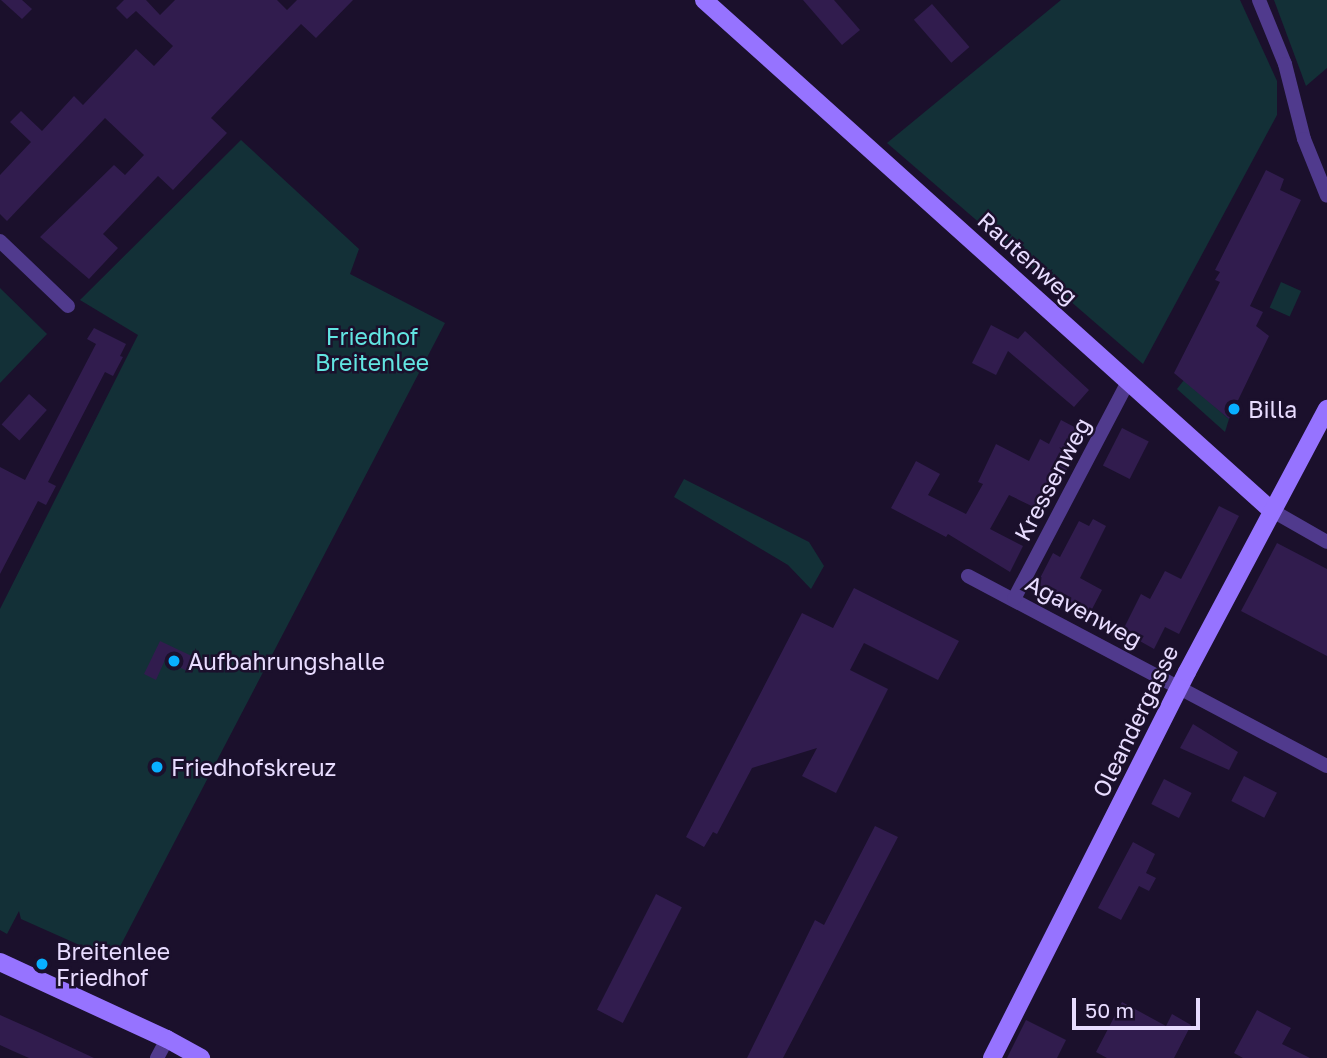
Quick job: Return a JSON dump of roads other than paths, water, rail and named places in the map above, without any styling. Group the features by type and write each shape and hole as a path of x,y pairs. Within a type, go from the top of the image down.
{"street":[{"name":"Rautenweg","path":"704,0 1129,380 1270,510 1327,542"},
{"path":"1259,0 1285,64 1304,139 1327,195"},
{"path":"0,241 68,306"},
{"name":"Kressenweg","path":"1014,599 1129,380"},
{"name":"Oleandergasse","path":"992,1058 1270,510 1327,408"},
{"name":"Agavenweg","path":"968,576 1327,766"},
{"path":"2,966 167,1039 201,1058"},
{"path":"157,1058 167,1039"}],"place":[{"name":"Billa","path":"1234,409"},
{"name":"Aufbahrungshalle","path":"174,661"},
{"name":"Friedhofskreuz","path":"157,767"},
{"name":"Breitenlee Friedhof","path":"42,964"}],"park label":[{"name":"Friedhof Breitenlee","path":"372,349"}]}
